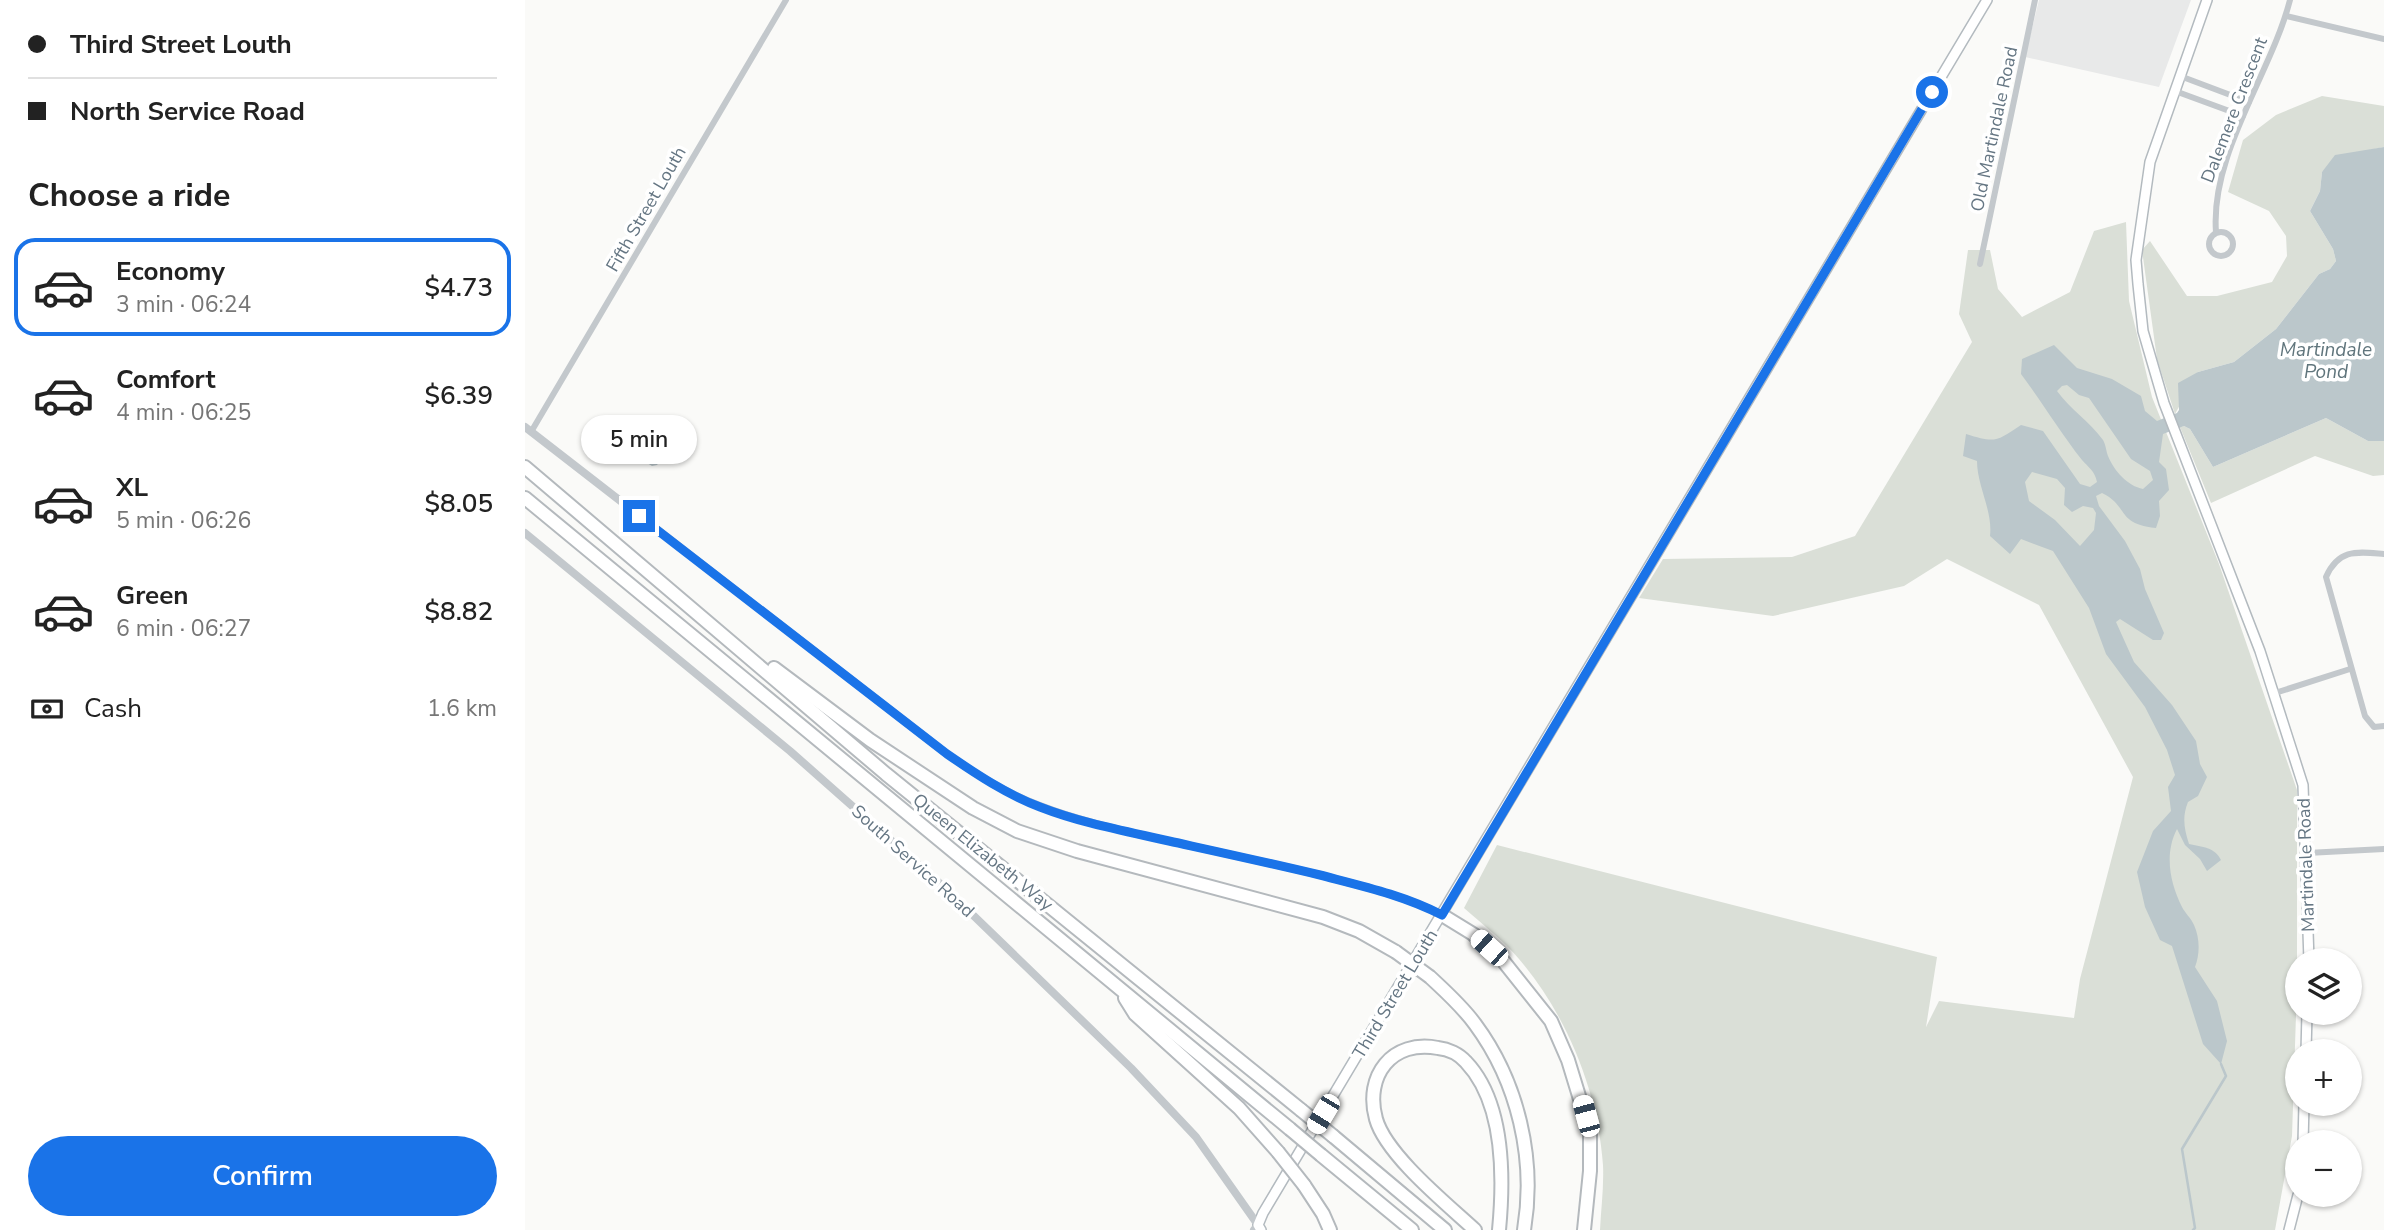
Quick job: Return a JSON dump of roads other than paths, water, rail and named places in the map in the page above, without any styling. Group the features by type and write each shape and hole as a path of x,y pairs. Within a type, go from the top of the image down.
{"highway":[{"name":"Queen Elizabeth Way","path":"525,467 886,774 1445,1230"},
{"name":"Queen Elizabeth Way","path":"525,498 1412,1230"},
{"path":"680,599 870,740 973,808 1017,831 1077,851 1323,917 1359,931 1396,951 1456,1001 1476,1025 1512,1093 1527,1158 1528,1189 1524,1230"},
{"path":"1442,915 1473,934 1504,961 1551,1021 1568,1060 1590,1132 1590,1171 1584,1230"},
{"path":"1117,986 1135,1014 1239,1108 1304,1185 1331,1230"},
{"path":"1475,1230 1395,1152 1377,1121 1373,1093 1378,1074 1401,1050 1424,1045 1447,1049 1465,1060 1477,1076 1494,1119 1501,1153 1503,1186 1499,1230"}],"main road":[{"name":"Third Street Louth","path":"1258,1228 1987,0"},
{"path":"2175,91 2207,0"},
{"name":"Martindale Road","path":"2175,91 2150,162 2136,260 2143,331 2183,456 2275,693 2303,785 2309,948"},
{"path":"2289,1230 2295,1207"}],"street":[{"name":"Fifth Street Louth","path":"528,430 786,0"},
{"name":"Old Martindale Road","path":"1980,264 2035,0"},
{"name":"Dalemere Crescent","path":"2216,232 2214,210 2217,195 2243,116 2286,16 2290,0"},
{"path":"2286,16 2384,39"},
{"path":"2180,76 2249,102"},
{"path":"2175,91 2243,116"},
{"name":"Dalemere Crescent","path":"2216,232 2224,232 2233,240 2231,251 2224,256 2212,253 2208,246 2210,238 2216,232"},
{"path":"528,430 947,754 1011,794 1040,807 1101,826 1271,863 1369,888 1409,900 1442,915"},
{"name":"South Service Road","path":"525,533 790,751 945,888 1113,1051 1196,1137 1258,1228"},
{"path":"2384,554 2353,551 2329,571 2326,577 2365,716 2374,727 2384,726"},
{"path":"2275,693 2350,669"},
{"path":"2307,853 2384,849"}],"water":[{"name":"Martindale Pond","path":"2384,147 2384,441 2368,441 2326,418 2213,467 2190,429 2184,426 2163,434 2159,462 2166,469 2169,490 2159,501 2160,516 2156,528 2134,523 2110,498 2102,493 2096,496 2099,506 2125,541 2140,569 2145,589 2164,633 2161,640 2153,640 2120,619 2116,622 2134,662 2172,705 2196,741 2200,764 2207,777 2198,796 2188,802 2184,818 2185,828 2189,844 2212,850 2221,860 2207,871 2200,859 2185,845 2177,829 2171,848 2170,868 2178,898 2193,922 2197,935 2195,967 2217,1001 2227,1041 2221,1064 2203,1044 2172,946 2160,940 2145,907 2137,872 2153,831 2171,811 2168,787 2175,775 2167,750 2145,707 2106,654 2089,608 2053,551 2021,539 2010,554 1990,536 1989,517 1977,461 1963,456 1966,434 1990,440 2006,435 2021,425 2043,431 2080,484 2090,487 2097,482 2093,472 2021,374 2022,359 2054,345 2077,368 2112,379 2141,396 2145,411 2157,421 2177,413 2178,383 2198,372 2234,362 2276,329 2319,274 2330,269 2336,261 2333,249 2310,211 2320,191 2322,172 2335,155","holes":["2067,385 2079,395 2089,398 2131,459 2150,471 2153,480 2143,489 2132,485 2118,472 2108,456 2103,440 2057,391","2032,472 2057,479 2065,488 2064,505 2072,512 2083,506 2093,508 2096,513 2094,530 2080,546 2055,520 2029,501 2025,482"]},
{"path":"637,433 654,439 668,451 657,465 652,466 629,452 627,447"}],"waterway":[{"path":"2193,1230 2195,1228 2182,1149 2226,1076 2221,1064"}]}
